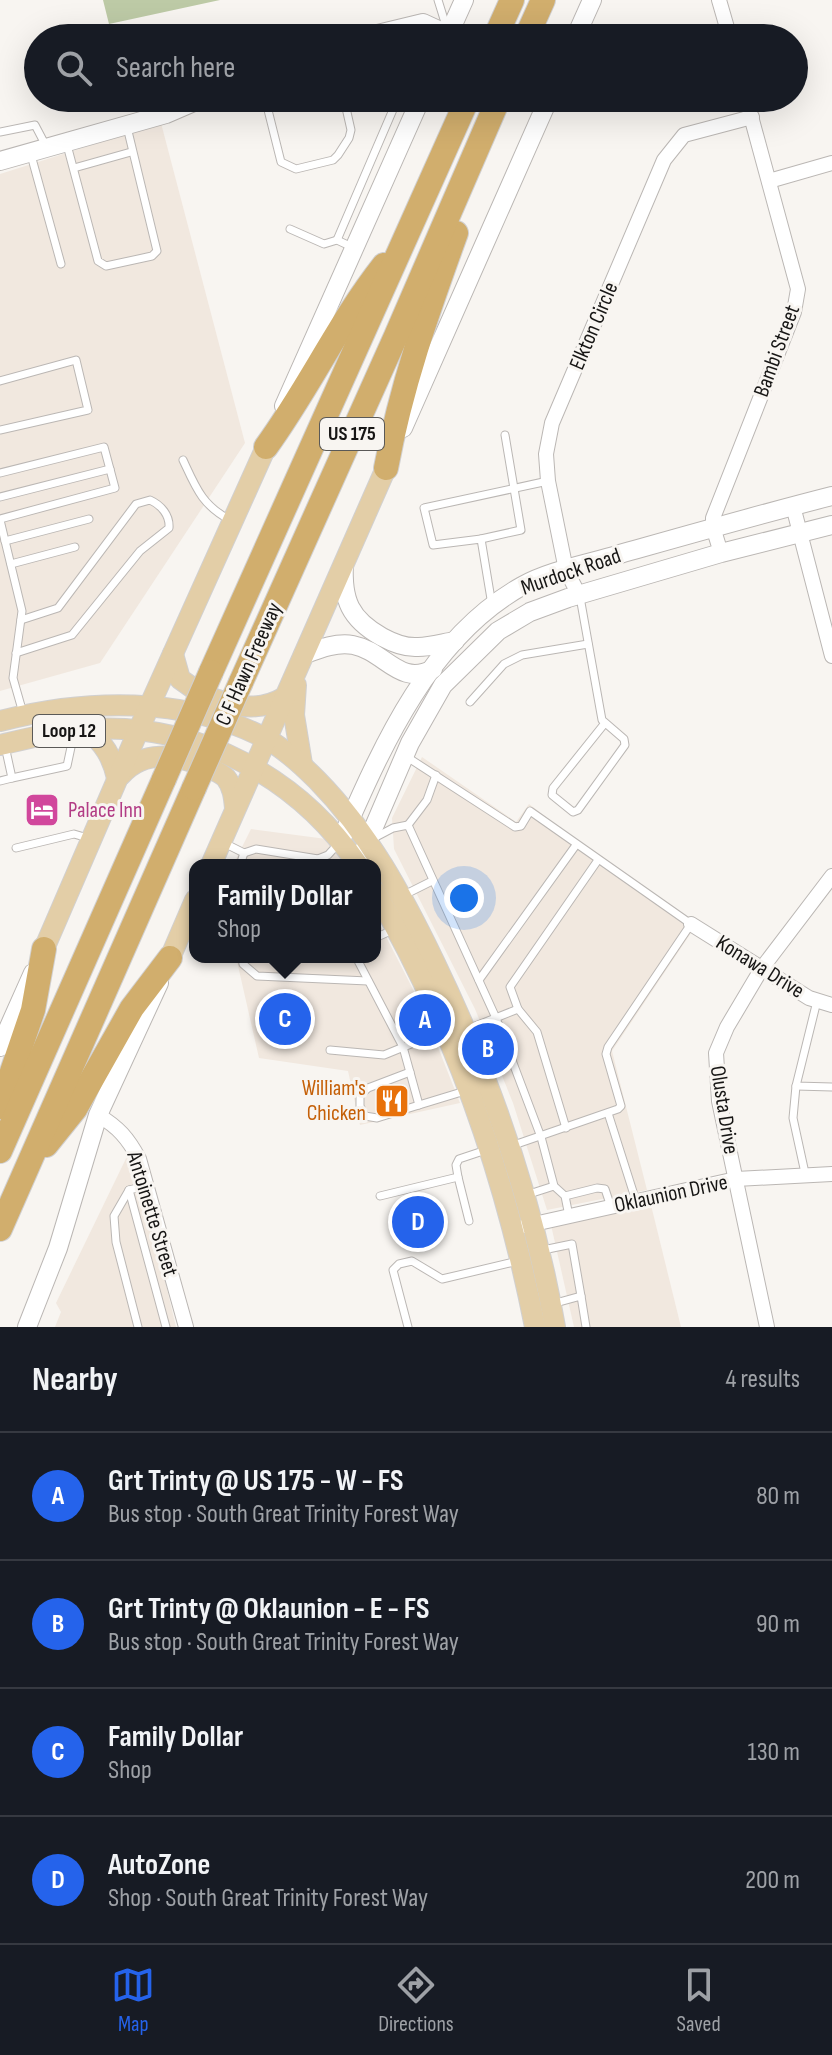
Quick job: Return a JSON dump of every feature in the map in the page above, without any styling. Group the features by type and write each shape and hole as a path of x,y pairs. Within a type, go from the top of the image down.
{"highway":[{"path":"501,24 512,0"},
{"path":"532,24 543,0"},
{"name":"C F Hawn Freeway","path":"0,1151 462,112"},
{"name":"C F Hawn Freeway","path":"0,1229 493,112"},
{"path":"386,468 396,415 416,344 459,223 460,184"},
{"path":"266,447 296,406 358,298 407,236"},
{"path":"0,1107 33,1010 44,949"},
{"path":"26,1170 75,1109 132,1008 170,958"}],"main road":[{"path":"453,24 464,0"},
{"path":"581,24 592,0"},
{"path":"0,161 171,112"},
{"path":"0,1047 266,447 345,244 367,195 413,112"},
{"name":"C F Hawn Freeway","path":"214,859 543,112"},
{"name":"Murdock Road","path":"341,840 392,731 432,668 455,641 493,607 523,586 566,570 832,496"},
{"name":"Murdock Road","path":"360,859 406,756 443,685 498,631 530,612 579,595 721,553 832,525"},
{"path":"344,559 345,592 353,616 361,625 395,644 416,648 455,641"},
{"path":"302,764 294,704 303,655 329,646 355,645 415,675 423,675 432,668 443,672 461,666"},
{"path":"173,654 180,679 220,700 249,709 266,707 283,698"},
{"path":"113,705 146,686 173,654"},
{"name":"Loop 12","path":"0,721 63,708 113,705 150,706 212,718 265,738 302,764 351,817 380,859"},
{"name":"Loop 12","path":"2,744 80,730 139,729 201,743 232,755 291,792 316,813 354,859"},
{"path":"80,730 102,742 110,753 117,778"},
{"path":"117,778 130,765 148,757 161,756 192,761 223,774 233,791 235,808 264,792 291,792"},
{"name":"Loop 12","path":"381,861 402,896 456,1034 510,1147 540,1251 555,1327"},
{"name":"Loop 12","path":"381,902 456,1034 467,1090 489,1149 521,1260 534,1327"},
{"path":"27,1327 58,1248 98,1115 147,1013 189,914"}],"street":[{"path":"719,0 726,24"},
{"name":"Bambi Street","path":"713,527 713,518 794,312 798,289 750,112"},
{"name":"Elkton Circle","path":"579,595 566,570 548,481 546,454 552,423 664,160 684,135 752,117"},
{"path":"769,181 832,163"},
{"path":"793,506 832,656"},
{"path":"713,527 721,553"},
{"name":"Olusta Drive","path":"767,1327 719,1101 716,1053 727,1027 762,968 832,876"},
{"name":"Konawa Drive","path":"691,924 817,1001 832,1005"},
{"name":"Antoinette Street","path":"98,1115 117,1126 128,1139 147,1185 186,1327"},
{"name":"Oklaunion Drive","path":"513,1230 736,1179 805,1173 832,1174"}],"lane":[{"path":"438,0 445,24"},
{"path":"268,112 281,162 296,169 333,160 346,145 351,130 347,112"},
{"path":"367,195 394,112"},
{"path":"0,132 35,125 39,151 37,172 61,264"},
{"path":"67,143 98,261 106,266 152,256 157,251 127,126"},
{"path":"74,168 131,152"},
{"path":"290,229 324,244 345,244"},
{"path":"0,381 76,360 88,410 0,430"},
{"path":"505,435 513,490 521,530 433,545 424,508 513,490 548,481"},
{"path":"0,473 104,447 115,488 0,520 19,596 21,620 13,678 24,715"},
{"path":"183,460 200,495 212,511 232,521"},
{"path":"0,497 110,469"},
{"path":"16,653 72,635 140,551 169,528 166,513 150,500 136,504 58,608 21,620"},
{"path":"5,541 89,519"},
{"path":"481,539 493,607"},
{"path":"11,564 75,547"},
{"path":"579,595 602,720 624,739 625,745 578,810 573,812 552,795 553,788 605,723"},
{"path":"470,702 504,664 522,655 588,644"},
{"path":"0,781 67,766 80,730"},
{"path":"2,744 12,778"},
{"path":"406,756 515,827 521,826 530,811 691,924 608,1047 606,1054 621,1106 510,1147"},
{"path":"369,841 393,828 408,825 427,800 436,775"},
{"path":"408,825 496,1018 541,1137 554,1186 565,1196 569,1216"},
{"path":"16,848 74,834 91,839"},
{"path":"323,859 341,840"},
{"path":"221,841 244,853 256,849 305,859"},
{"path":"479,980 576,845"},
{"path":"242,859 244,853"},
{"path":"566,1128 537,1032 518,1009 510,987 598,860"},
{"path":"402,896 432,881"},
{"path":"381,935 395,928"},
{"path":"243,963 257,976 368,981"},
{"path":"359,963 403,1047 419,1105"},
{"path":"805,1173 793,1118 796,1086 817,1001"},
{"path":"330,1050 384,1055 428,1037 456,1034 518,1009"},
{"path":"410,1072 368,1088 360,1095 360,1106 365,1116 377,1118 467,1090"},
{"path":"796,1086 832,1087"},
{"path":"608,1113 636,1201"},
{"path":"469,1221 456,1165 459,1159 489,1149"},
{"path":"380,1196 458,1177"},
{"path":"138,1327 116,1242 114,1216 129,1190 147,1185"},
{"path":"524,1195 554,1186"},
{"path":"565,1196 605,1189 611,1207"},
{"path":"129,1190 166,1327"},
{"path":"540,1251 572,1244 586,1327"},
{"path":"408,1327 393,1270 399,1264 412,1261 442,1279 521,1260"},
{"path":"551,1304 581,1296"}],"shaded area":[{"path":"161,123 245,443 100,663 0,691 0,174"},
{"path":"422,757 516,822 529,804 693,930 612,1051 647,1190 547,1210 513,1103 475,1009 394,849 392,818"},
{"path":"251,829 334,840 345,859 236,859"},
{"path":"381,927 422,1007 460,1103 360,1125 348,1071 259,1058 237,963 381,963"},
{"path":"133,1144 176,1327 55,1327 61,1312 56,1303"},
{"path":"650,1201 681,1327 574,1327 551,1225"}],"green space":[{"path":"103,0 220,0 109,24"}],"place":[{"name":"Palace Inn","path":"42,810"},
{"name":"Family Dollar","path":"285,1019"},
{"name":"Grt Trinty @ US 175 - W - FS","path":"425,1020"},
{"name":"Grt Trinty @ Oklaunion - E - FS","path":"488,1049"},
{"name":"William's Chicken","path":"392,1101"},
{"name":"AutoZone","path":"418,1222"}]}
